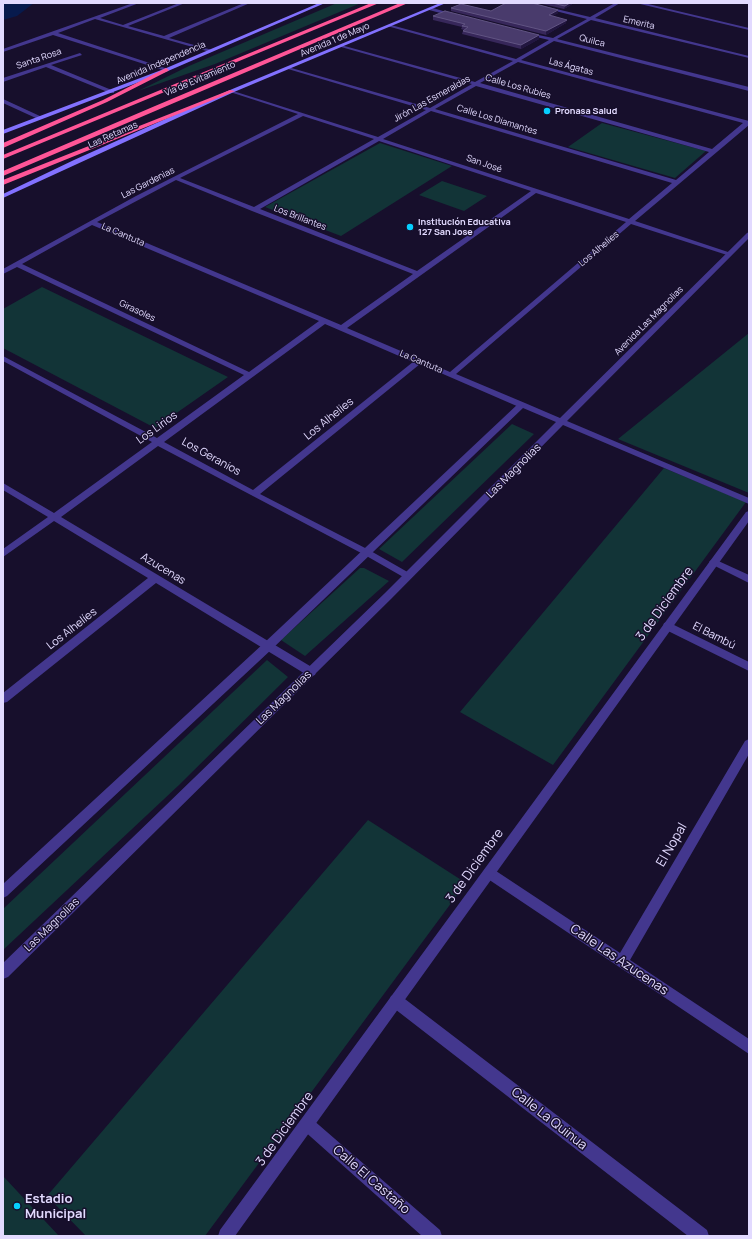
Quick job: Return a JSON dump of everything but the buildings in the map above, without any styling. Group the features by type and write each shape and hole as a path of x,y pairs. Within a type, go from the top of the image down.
{"highway":[{"name":"Vía de Evitamiento","path":"3,157 376,3"},
{"name":"Vía de Evitamiento","path":"3,174 157,106 405,3"},
{"path":"3,146 105,101 166,70"},
{"path":"3,183 232,91"}],"main road":[{"name":"Avenida Independencia","path":"3,132 112,92 323,3"},
{"name":"Avenida 1 de Mayo","path":"232,91 444,3"},
{"name":"Las Retamas","path":"3,196 76,161 232,91"}],"street":[{"path":"3,51 137,3"},
{"path":"124,26 183,3"},
{"path":"164,38 246,3"},
{"name":"Emerita","path":"526,3 749,57"},
{"name":"Jirón Las Esmeraldas","path":"254,210 618,3"},
{"path":"638,3 749,29"},
{"path":"431,9 462,17"},
{"path":"95,18 210,51"},
{"name":"Las Ágatas","path":"389,26 748,123"},
{"name":"Quilca","path":"523,32 749,89"},
{"path":"52,33 166,70"},
{"name":"Calle Los Rubíes","path":"343,46 712,151"},
{"name":"Santa Rosa","path":"3,80 80,54"},
{"path":"46,66 112,92"},
{"name":"Calle Los Diamantes","path":"290,68 676,182"},
{"name":"San José","path":"232,91 729,254"},
{"path":"3,101 40,118"},
{"name":"Las Gardenias","path":"3,272 175,178 303,114"},
{"name":"Los Alhelíes","path":"451,375 712,151 748,123"},
{"name":"Los Brillantes","path":"175,178 418,274"},
{"path":"342,328 535,191"},
{"name":"La Cantuta","path":"92,223 749,501"},
{"name":"Avenida Las Magnolias","path":"562,422 749,234"},
{"name":"Girasoles","path":"17,264 250,375"},
{"name":"Los Lirios","path":"3,554 324,321"},
{"name":"Los Geranios","path":"3,358 254,494 366,552 408,576"},
{"name":"Los Alhelies","path":"254,494 419,361"},
{"path":"3,892 268,646 522,405"},
{"name":"Las Magnolias","path":"3,972 311,672 562,422"},
{"name":"Azucenas","path":"3,486 311,672"},
{"name":"3 de Diciembre","path":"226,1236 749,514"},
{"path":"714,562 749,579"},
{"name":"Los Alhelíes","path":"3,699 155,578"},
{"name":"El Bambú","path":"668,626 749,667"},
{"name":"El Nopal","path":"622,961 749,744"},
{"name":"Calle Las Azucenas","path":"489,872 749,1047"},
{"name":"Calle La Quinua","path":"396,1001 701,1236"},
{"name":"Calle El Castaño","path":"307,1124 434,1236"}],"green space":[{"path":"337,3 361,3 215,64 138,91 189,66"},
{"path":"602,123 706,151 675,178 568,147"},
{"path":"380,143 452,166 341,236 265,207"},
{"path":"442,181 487,196 464,211 419,195"},
{"path":"42,287 228,377 155,428 3,348 3,309"},
{"path":"749,333 749,493 618,439"},
{"path":"512,424 534,434 402,562 379,549"},
{"path":"664,468 746,502 553,765 460,712"},
{"path":"360,568 364,568 389,581 305,656 281,640"},
{"path":"267,660 288,677 179,785 3,950 3,909"},
{"path":"368,820 466,883 205,1236 86,1236 47,1196"},
{"name":"Estadio Municipal","path":"3,1176 59,1236 3,1236"}],"water":[{"path":"3,3 34,3 17,16 3,20"}],"place":[{"name":"Pronasa Salud","path":"547,111"},
{"name":"Institución Educativa 127 San Jose","path":"410,227"},
{"name":"Estadio Municipal","path":"17,1206"}]}
